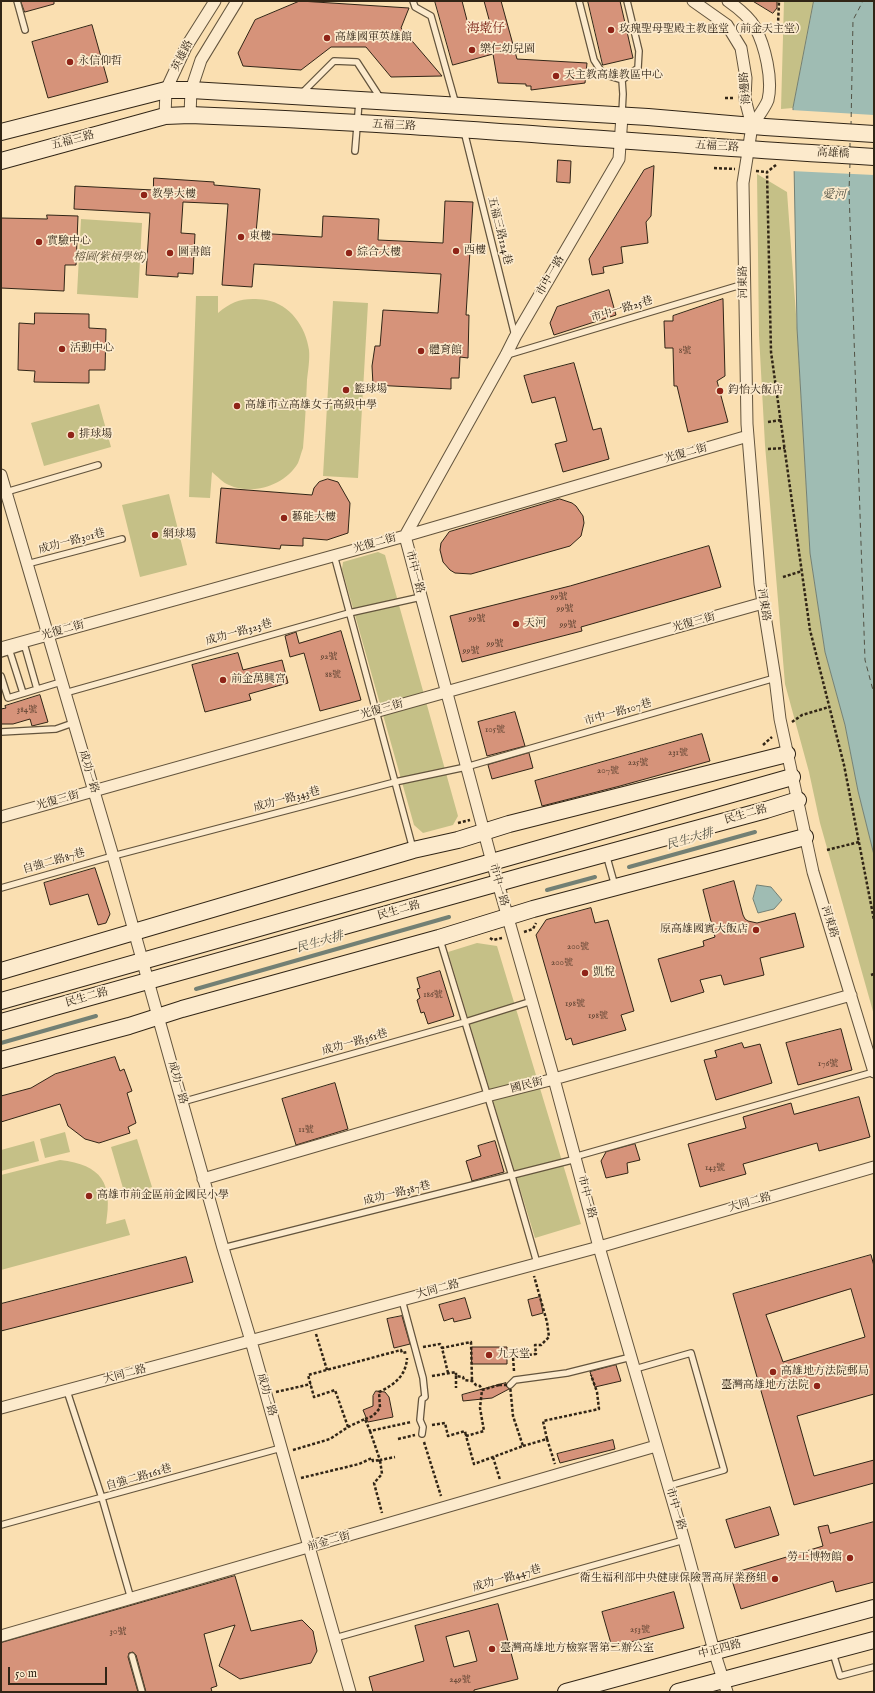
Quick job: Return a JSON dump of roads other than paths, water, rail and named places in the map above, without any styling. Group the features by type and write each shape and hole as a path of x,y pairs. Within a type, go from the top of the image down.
{"main road":[{"path":"1,132 166,90 191,90 456,105 698,120 752,126"},
{"name":"五福三路","path":"1,161 165,116 190,115 620,140 748,150 786,157"},
{"name":"高雄橋","path":"752,126 874,134"},
{"name":"高雄橋","path":"786,157 874,156"},
{"path":"1,971 413,850 458,840 484,831 787,754"},
{"name":"民生二路","path":"1,1001 141,960 792,777"},
{"name":"民生二路","path":"1,1022 798,800"},
{"path":"1,1060 129,1026 157,1016 439,938 615,886 805,837"},
{"name":"中正四路","path":"566,1692 874,1608"},
{"path":"678,1692 725,1685 832,1650 874,1640"}],"street":[{"name":"英雄路","path":"165,116 166,90 186,47 215,1"},
{"name":"英雄路","path":"190,115 191,90 201,60 237,1"},
{"name":"海邊路","path":"693,1 727,25 741,48 746,78 745,99 752,126"},
{"name":"海邊路","path":"728,1 738,8 754,26 765,53 769,77 768,100 752,126"},
{"name":"市中一路","path":"622,116 619,159 515,337 405,536 466,767 554,1079 599,1247 725,1685"},
{"name":"河東路","path":"752,126 744,183 744,284 748,436 763,603 780,720 813,872 874,1072"},
{"name":"光復二街","path":"5,650 26,644 48,635 405,536 748,436"},
{"name":"成功一路","path":"1,475 4,493 27,564 113,856 147,982 251,1341 350,1692"},
{"name":"光復三街","path":"1,818 763,603"},
{"name":"國民街","path":"204,1179 488,1096 554,1079 851,995"},
{"name":"大同二路","path":"1,1408 599,1247 874,1167"},
{"name":"前金二街","path":"1,1636 309,1548 656,1446"}],"lane":[{"path":"17,1 25,30"},
{"path":"413,1 415,7 431,16 456,105"},
{"path":"579,1 594,60 603,74 622,80"},
{"path":"622,80 638,68 639,51 627,1"},
{"path":"299,96 334,61 341,61 357,62 382,101"},
{"path":"622,80 622,116"},
{"path":"356,151 359,100"},
{"name":"五福三路124巷","path":"464,130 515,337"},
{"name":"市中一路25巷","path":"506,355 744,284"},
{"path":"4,493 98,465"},
{"name":"成功一路301巷","path":"27,564 122,539"},
{"path":"334,555 413,850"},
{"name":"成功一路323巷","path":"22,694 37,689 63,688 349,612 421,597"},
{"path":"26,644 37,689"},
{"path":"1,654 5,650 22,694 8,698 1,676"},
{"name":"市中一路107巷","path":"466,767 775,678"},
{"path":"1,732 56,728 73,723"},
{"name":"成功一路343巷","path":"113,856 395,782 466,767"},
{"path":"606,854 615,886"},
{"name":"自強二路87巷","path":"1,888 113,856"},
{"path":"439,938 512,1176 534,1264"},
{"name":"成功一路361巷","path":"182,1102 532,1002"},
{"name":"成功一路387巷","path":"223,1248 512,1176 874,1072"},
{"path":"402,1300 424,1378 425,1398 422,1398 420,1420 422,1434"},
{"path":"635,1369 690,1353 724,1470 668,1486"},
{"path":"510,1385 515,1380 567,1373 631,1357"},
{"path":"67,1390 102,1498 131,1599"},
{"name":"自強二路161巷","path":"1,1525 282,1451"},
{"name":"成功一路447巷","path":"335,1638 684,1540"},
{"path":"832,1650 840,1676 874,1667"},
{"path":"132,1656 142,1692"}],"water":[{"name":"愛河","path":"814,1 874,1 874,855 858,791 845,725 825,652 810,553 797,328 793,108"},
{"path":"757,885 771,887 782,900 774,909 758,913 753,899"}],"waterway":[{"name":"民生大排","path":"629,867 755,832"},
{"name":"民生大排","path":"547,890 595,877"},
{"name":"民生大排","path":"196,989 449,917"},
{"name":"民生大排","path":"1,1043 96,1016"}],"place":[{"name":"玫瑰聖母聖殿主教座堂（前金天主堂）","path":"611,30"},
{"name":"高雄國軍英雄館","path":"327,38"},
{"name":"樂仁幼兒園","path":"472,50"},
{"name":"永信仰哲","path":"70,62"},
{"name":"天主教高雄教區中心","path":"556,76"},
{"name":"教學大樓","path":"144,195"},
{"name":"東樓","path":"241,237"},
{"name":"實驗中心","path":"39,242"},
{"name":"西樓","path":"456,251"},
{"name":"圖書館","path":"170,253"},
{"name":"綜合大樓","path":"349,253"},
{"name":"活動中心","path":"62,349"},
{"name":"體育館","path":"421,351"},
{"name":"籃球場","path":"346,390"},
{"name":"鈞怡大飯店","path":"720,391"},
{"name":"高雄市立高雄女子高級中學","path":"237,406"},
{"name":"排球場","path":"71,435"},
{"name":"藝能大樓","path":"284,518"},
{"name":"網球場","path":"155,535"},
{"name":"天河","path":"516,624"},
{"name":"前金萬興宮","path":"223,680"},
{"name":"原高雄國賓大飯店","path":"756,930"},
{"name":"凱悅","path":"585,973"},
{"name":"高雄市前金區前金國民小學","path":"89,1196"},
{"name":"九天堂","path":"489,1355"},
{"name":"高雄地方法院郵局","path":"773,1372"},
{"name":"臺灣高雄地方法院","path":"817,1386"},
{"name":"勞工博物館","path":"850,1558"},
{"name":"衛生福利部中央健康保險署高屏業務組","path":"775,1579"},
{"name":"臺灣高雄地方檢察署第二辦公室","path":"492,1649"}],"district":[{"name":"海墘仔","path":"486,29"}],"park label":[{"name":"榕園(紫槓學姊)","path":"110,258"}]}
